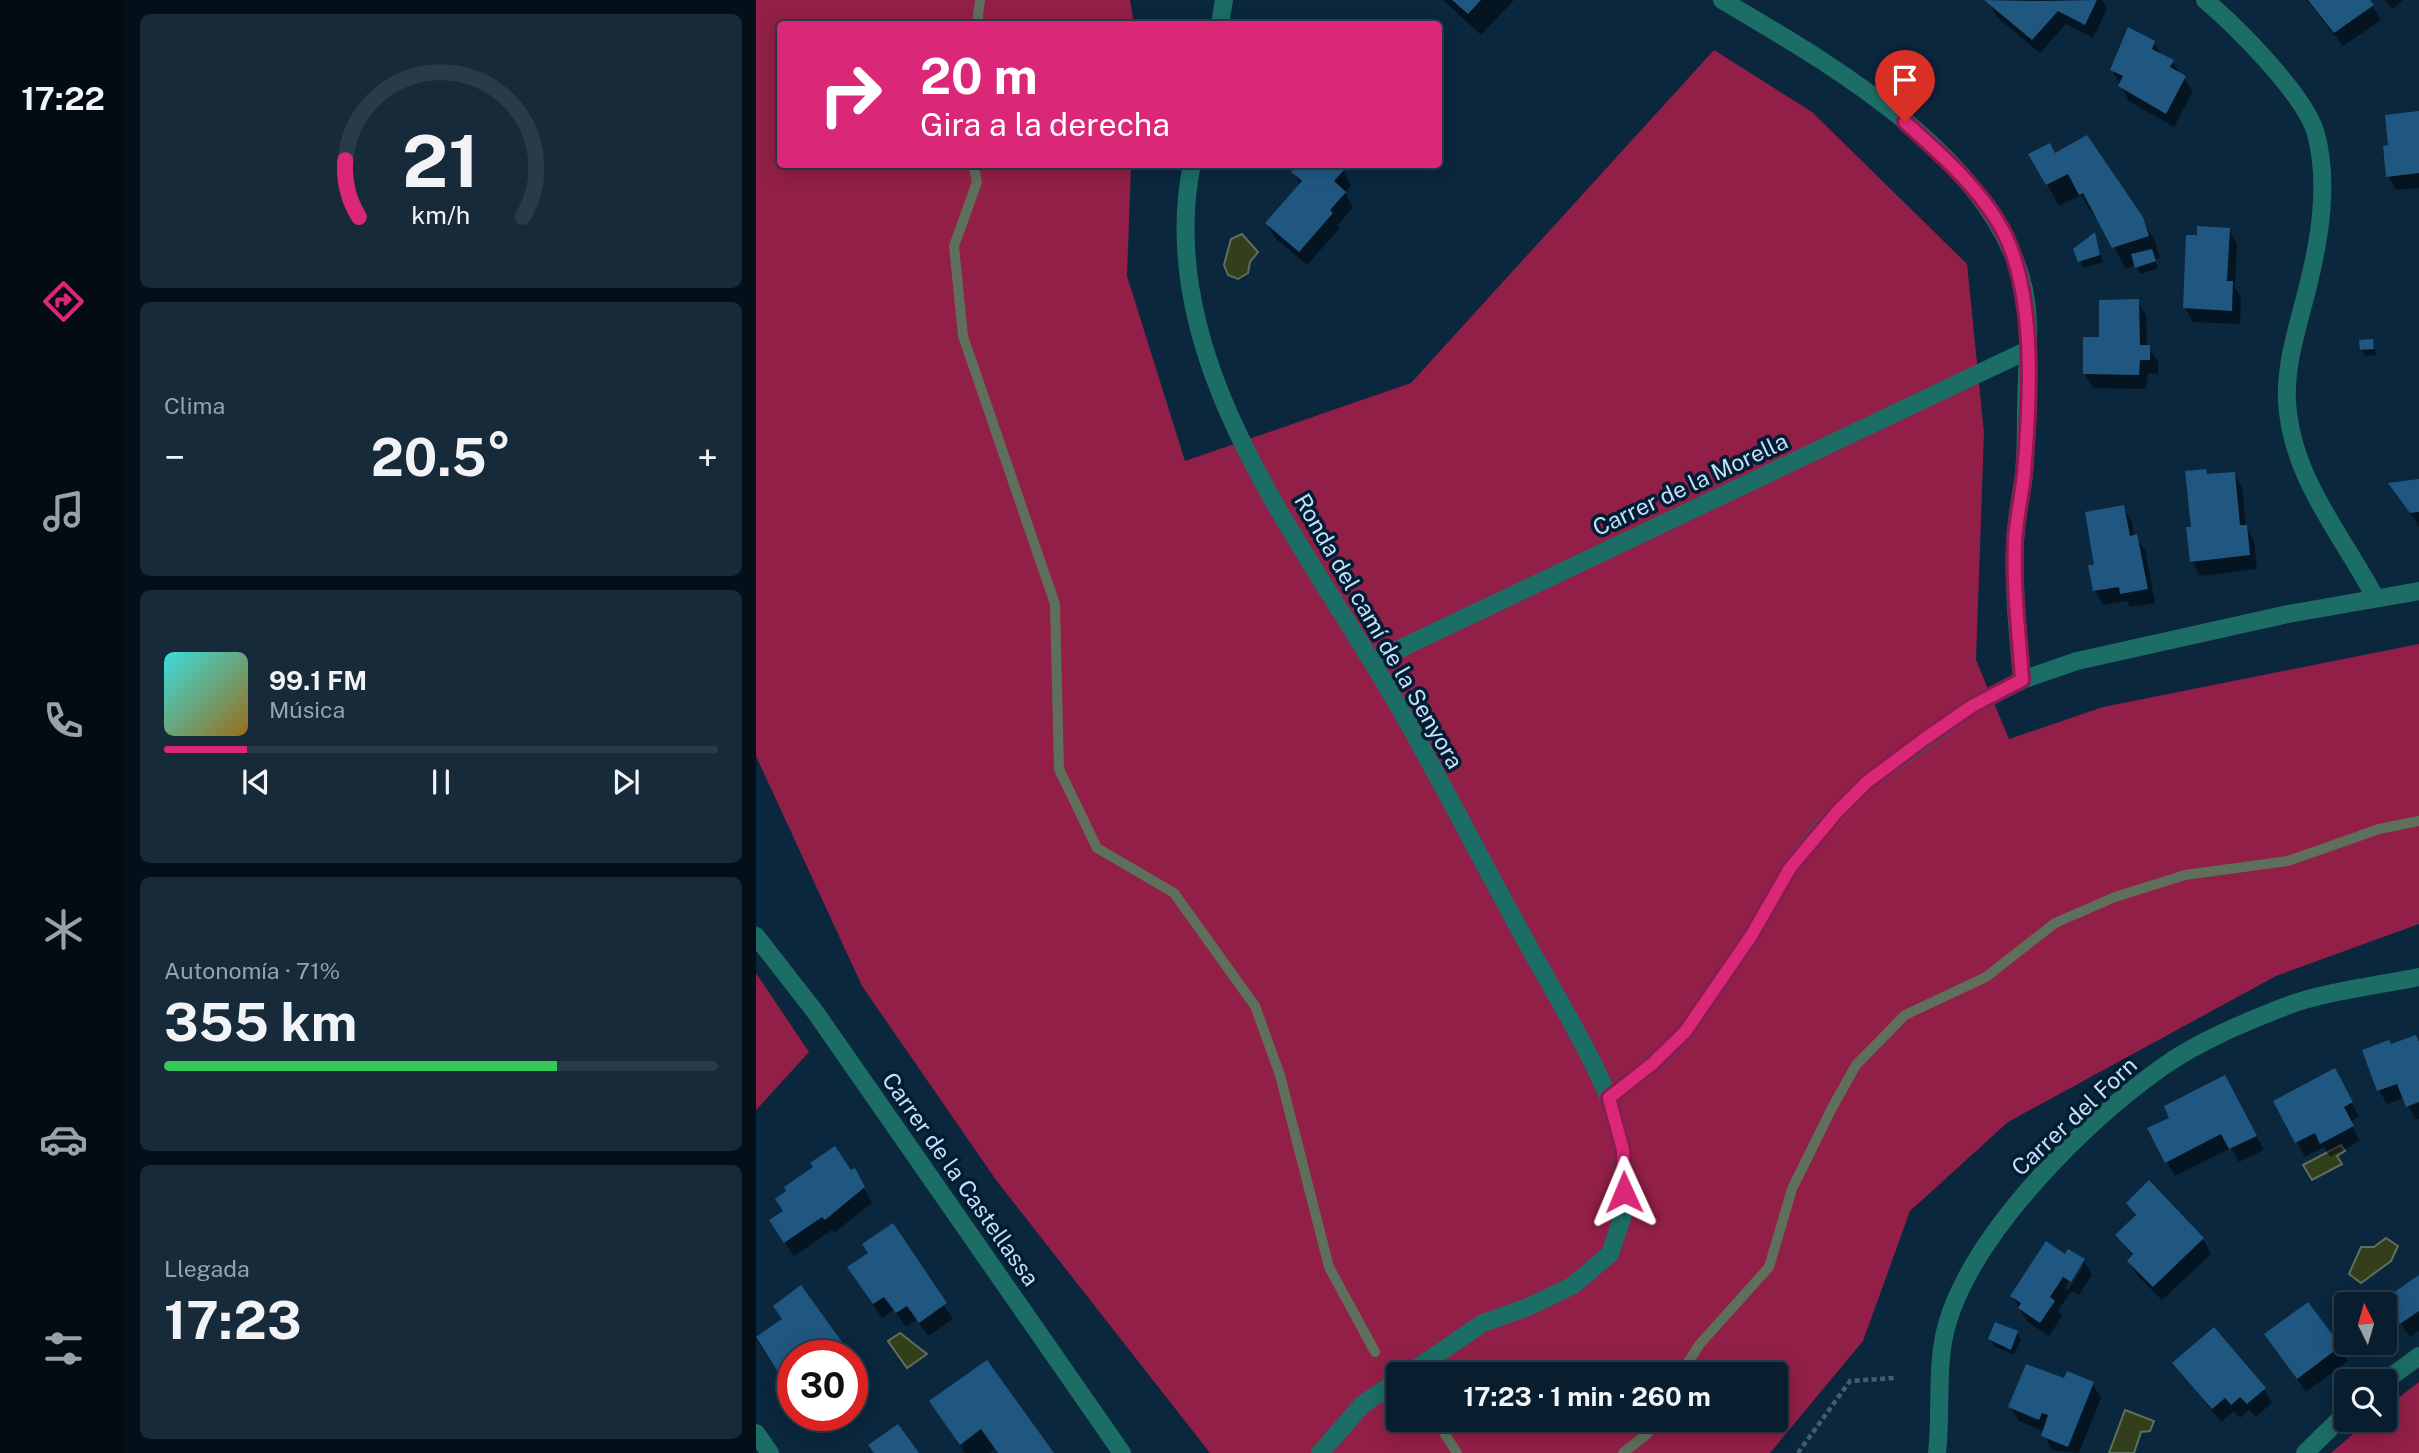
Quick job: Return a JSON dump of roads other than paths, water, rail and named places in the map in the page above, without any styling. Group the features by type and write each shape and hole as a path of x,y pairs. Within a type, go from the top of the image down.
{"street":[{"path":"1220,21 1224,0"},
{"path":"1722,0 1836,69 1891,109 1934,148 1984,204 2006,237 2024,290 2028,350 2024,473 2015,541 2022,680"},
{"path":"2205,0 2269,63 2316,132 2322,207 2311,273 2291,359 2287,399 2291,435 2307,481 2328,522 2375,597"},
{"name":"Ronda del camí de la Senyora","path":"1191,168 1185,216 1185,261 1191,304 1206,354 1230,415 1270,493 1372,663 1609,1098 1623,1150 1624,1212 1610,1254 1572,1286 1528,1307 1483,1323 1426,1362"},
{"name":"Carrer de la Morella","path":"1372,663 2028,350"},
{"path":"1609,1098 1652,1064 1685,1032 1751,936 1790,868 1849,800 1867,782 1972,706 2022,680 2077,661 2185,635 2375,597 2419,591"},
{"name":"Carrer de la Castellassa","path":"756,936 816,1013 1122,1453"},
{"name":"Carrer del Forn","path":"1937,1453 1941,1362 1946,1325 1955,1298 1990,1236 2085,1133 2161,1068 2222,1034 2287,1005 2419,977"},
{"path":"2397,1372 2419,1356"},
{"path":"1320,1453 1362,1405 1386,1388"},
{"path":"2305,1453 2334,1425"},
{"path":"756,1433 770,1453"}],"waterway":[{"path":"977,21 980,0"},
{"path":"974,168 977,182 954,246 963,336 1055,604 1059,769 1097,848 1174,893 1255,1006 1280,1075 1329,1267 1375,1352"},
{"path":"1688,1362 1699,1345 1769,1267 1792,1189 1832,1108 1856,1065 1905,1015 1986,977 2055,923 2115,897 2185,875 2288,861 2379,829 2419,821"},
{"path":"1444,1432 1457,1453"},
{"path":"1623,1453 1648,1432"}]}
